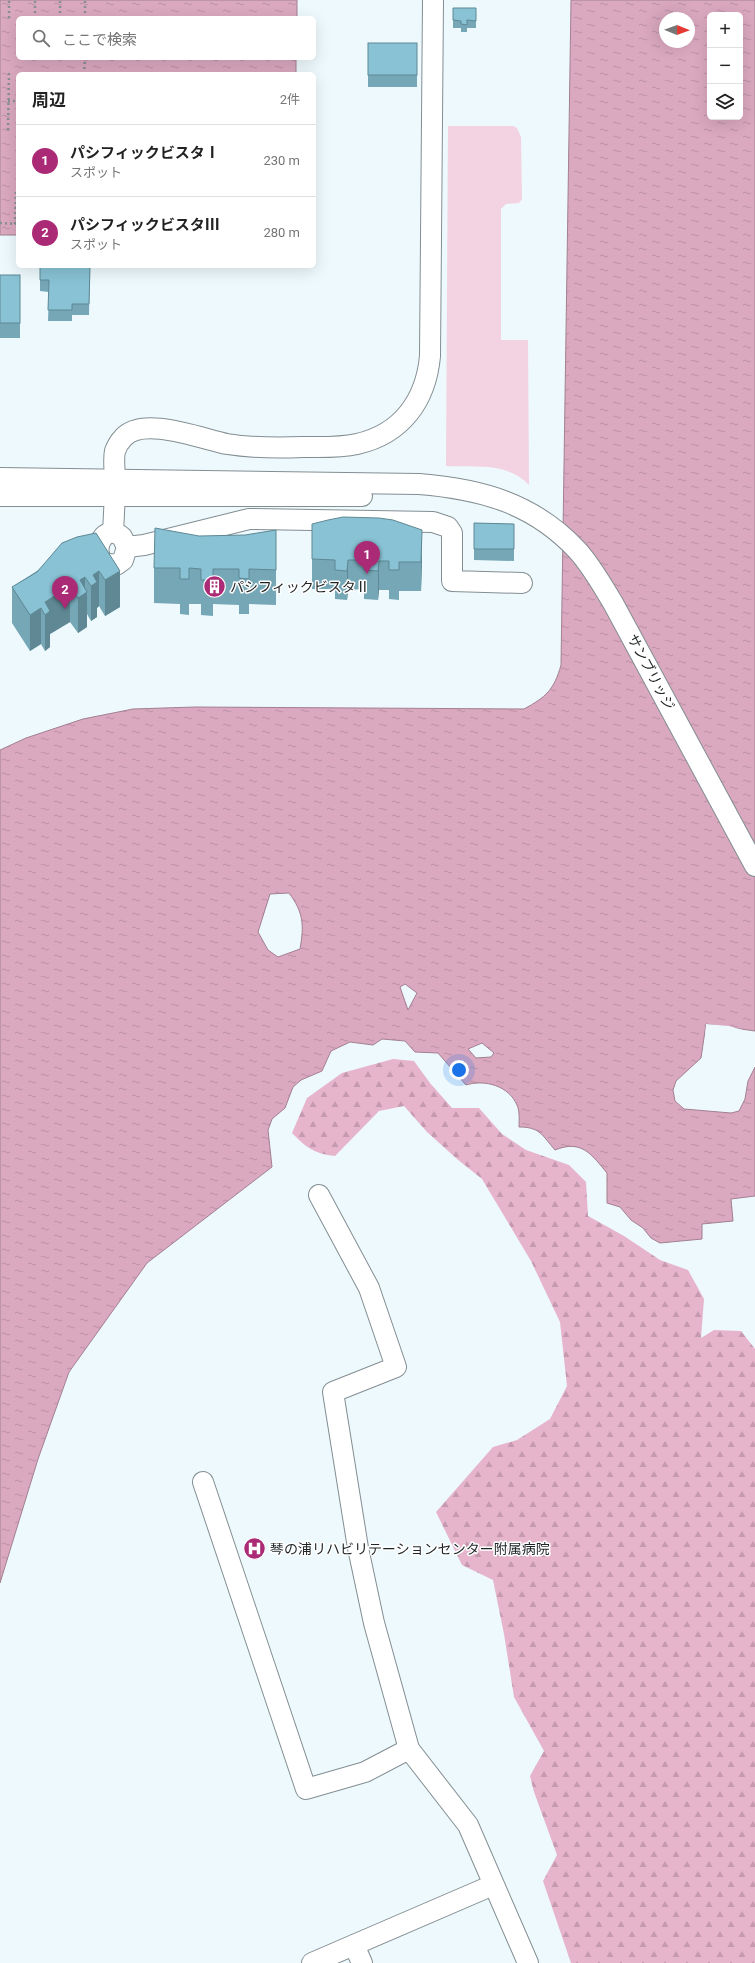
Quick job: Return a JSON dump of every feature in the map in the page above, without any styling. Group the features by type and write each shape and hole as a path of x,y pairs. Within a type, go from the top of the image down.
{"street":[{"path":"113,532 115,450 122,438 134,430 151,428 165,429 227,444 250,446 289,448 348,446 371,440 390,430 411,411 419,399 429,372 430,356 433,0"},
{"path":"0,478 115,488"},
{"path":"0,496 115,488"},
{"name":"サンブリッジ","path":"115,488 468,496 516,505 539,518 557,531 577,550 594,572 613,603 755,866"},
{"path":"127,547 144,545 249,519 433,522 448,527 452,533 452,581 522,584"},
{"path":"113,532 122,537 127,547 125,557 120,563 108,565 101,561 98,552 99,542 104,535 113,532"},
{"path":"319,1195 370,1288 396,1367 333,1392 358,1548 372,1615 410,1749 468,1825 528,1963"},
{"path":"203,1482 306,1789 365,1772 410,1749"},
{"path":"312,1963 493,1885"},
{"path":"354,1945 362,1963"}],"path":[{"path":"9,0 9,18"},
{"path":"35,0 35,16"},
{"path":"60,0 60,16"},
{"path":"85,0 85,16"},
{"path":"84,72 85,60"},
{"path":"8,130 9,73"},
{"path":"8,101 16,101"},
{"path":"0,223 16,224"}],"green space":[{"path":"393,1059 414,1061 430,1083 452,1108 479,1108 502,1134 526,1150 569,1165 586,1182 588,1216 624,1236 660,1260 688,1270 704,1299 701,1338 714,1330 741,1331 755,1349 755,1963 571,1963 543,1881 557,1855 534,1792 530,1776 544,1751 514,1697 504,1634 493,1580 462,1565 436,1512 493,1447 517,1440 550,1419 567,1386 560,1322 531,1261 482,1179 427,1132 404,1106 379,1111 335,1156 316,1152 292,1133 307,1098 342,1073"}],"shaded area":[{"path":"448,126 513,126 517,128 521,137 522,199 519,203 506,204 501,209 501,340 528,340 529,485 511,472 501,469 479,466 446,466"}],"water":[{"path":"0,0 297,0 297,16 16,16 16,60 296,60 296,72 16,72 16,235 0,235"},
{"path":"571,0 755,0 755,1031 706,1024 701,1058 676,1081 673,1090 675,1101 684,1109 731,1113 739,1111 745,1099 748,1081 755,1067 755,1196 731,1199 733,1221 702,1224 702,1239 660,1243 651,1238 643,1228 631,1220 620,1207 607,1203 607,1173 591,1155 586,1151 572,1146 555,1150 536,1130 532,1128 519,1127 518,1107 513,1098 502,1089 496,1086 481,1083 466,1085 438,1053 415,1052 405,1041 382,1039 373,1045 350,1042 331,1051 322,1071 301,1080 293,1087 285,1108 272,1119 268,1130 272,1167 147,1263 69,1372 38,1459 0,1583 0,750 26,738 83,719 133,709 195,707 524,709 538,701 548,692 558,674 561,665","holes":["289,893 298,907 302,920 300,949 278,957 268,950 258,932 270,894","405,984 417,993 408,1010 400,987","482,1043 494,1053 491,1057 476,1058 468,1049"]}],"pier":[{"path":"706,1024 729,1026 753,1033 708,1027 707,1038 705,1038"}],"building":[{"path":"453,8 476,8 476,21 467,20 467,25 461,24 461,21 453,20"},
{"path":"368,43 417,43 417,75 368,75"},
{"path":"40,268 90,268 89,304 72,304 72,310 48,310 49,280 40,280"},
{"path":"0,275 20,275 20,323 0,323"},
{"path":"343,517 393,520 422,530 421,562 399,562 399,570 389,570 389,561 379,561 378,571 364,570 364,560 348,560 347,571 335,570 335,560 312,559 312,524"},
{"path":"474,523 514,524 514,549 474,549"},
{"path":"155,528 199,536 245,535 276,530 276,570 249,569 249,579 239,578 239,569 213,569 213,580 201,580 201,569 189,568 189,579 180,579 180,568 154,568"},
{"path":"96,533 120,571 105,580 99,571 93,575 97,582 91,586 85,577 80,580 87,592 78,598 70,586 45,602 50,611 45,615 41,608 30,615 12,587 37,572 62,543 77,537"}],"place":[{"name":"パシフィックビスタⅠ","path":"367,574"},
{"name":"パシフィックビスタⅡ","path":"215,587"},
{"name":"パシフィックビスタⅢ","path":"65,609"},
{"name":"琴の浦リハビリテーションセンター附属病院","path":"255,1549"}]}
